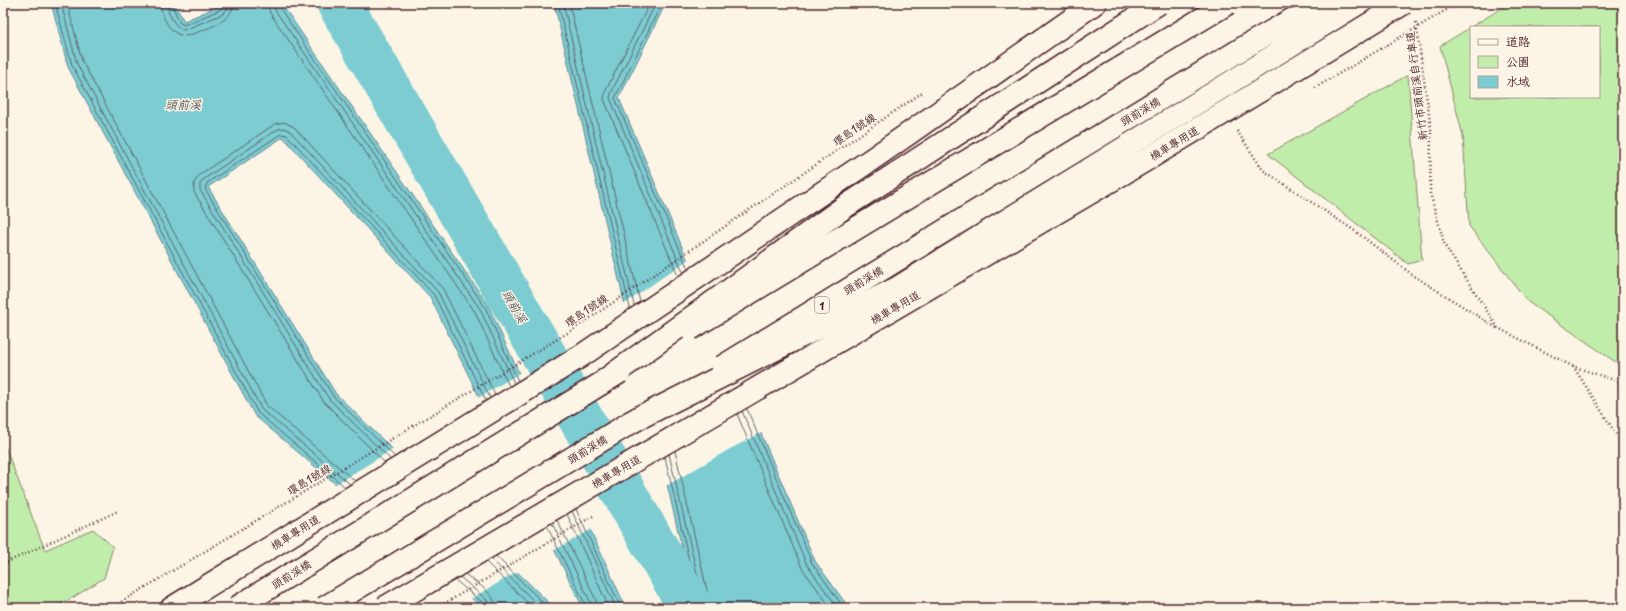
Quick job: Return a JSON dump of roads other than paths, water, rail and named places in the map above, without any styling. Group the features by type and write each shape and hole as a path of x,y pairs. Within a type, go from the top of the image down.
{"main road":[{"name":"機車專用道","path":"172,608 581,356 878,155 1095,3"},
{"path":"604,381 843,208 1159,3"},
{"name":"頭前溪橋","path":"236,608 604,381 1228,3"},
{"name":"頭前溪橋","path":"324,608 1248,45 1321,3"},
{"path":"629,423 897,288 1359,3"},
{"name":"機車專用道","path":"384,608 1151,157 1410,11"}],"water":[{"name":"頭前溪","path":"51,3 174,3 184,21 219,6 218,3 281,3 488,305 626,608 583,608 430,297 283,137 208,187 336,394 554,608 483,608 255,416 68,67"},
{"path":"554,3 666,3 619,98 815,561 849,608 696,608"}],"waterway":[{"name":"頭前溪","path":"339,3 691,608"}]}
